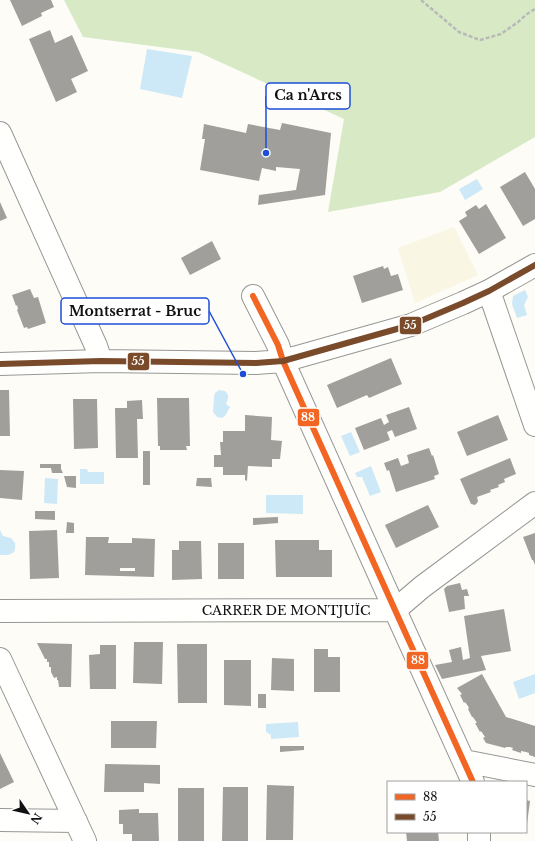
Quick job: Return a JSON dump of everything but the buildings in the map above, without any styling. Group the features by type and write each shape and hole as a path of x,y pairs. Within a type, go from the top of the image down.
{"street":[{"path":"0,133 96,346 101,361"},
{"path":"0,364 101,361 250,363 283,361 411,325 489,291 535,265"},
{"path":"489,291 535,425"},
{"path":"253,296 278,345 283,361 473,781"},
{"path":"395,610 422,587 535,503"},
{"name":"CARRER DE MONTJUÏC","path":"0,611 395,610"},
{"path":"0,659 85,841"},
{"path":"464,761 535,775"},
{"path":"0,820 76,821"}],"path":[{"path":"421,0 459,32 480,40 501,34 535,9"}],"shaded area":[{"path":"454,227 478,275 415,303 398,248"}],"green space":[{"path":"64,0 535,0 535,137 440,192 328,212 344,119 198,52 83,37"}],"water":[{"path":"147,49 192,56 182,98 140,89"},
{"path":"477,179 483,189 465,200 459,189"},
{"path":"525,290 528,297 524,305 527,315 517,318 512,304 513,296"},
{"path":"219,390 225,391 228,394 226,404 230,407 225,416 222,418 217,417 213,412 215,393"},
{"path":"351,432 360,452 350,456 341,436"},
{"path":"371,466 381,492 370,496 362,477 357,477 355,473"},
{"path":"80,469 87,469 88,472 104,472 104,484 80,484"},
{"path":"45,478 58,479 57,504 44,503"},
{"path":"266,495 303,495 303,514 266,513"},
{"path":"0,530 3,536 11,538 15,543 15,550 12,554 0,555"},
{"path":"535,674 535,693 519,699 513,682"},
{"path":"298,722 299,737 271,739 271,735 266,732 266,724"}],"transit line":[{"name":"55","path":"0,364 101,361 256,363 283,361 411,325 489,291 535,265"},
{"name":"88","path":"253,296 278,345 283,361 473,781"}],"place":[{"name":"Ca n'Arcs","path":"266,153"},
{"name":"Montserrat - Bruc","path":"243,374"}]}
